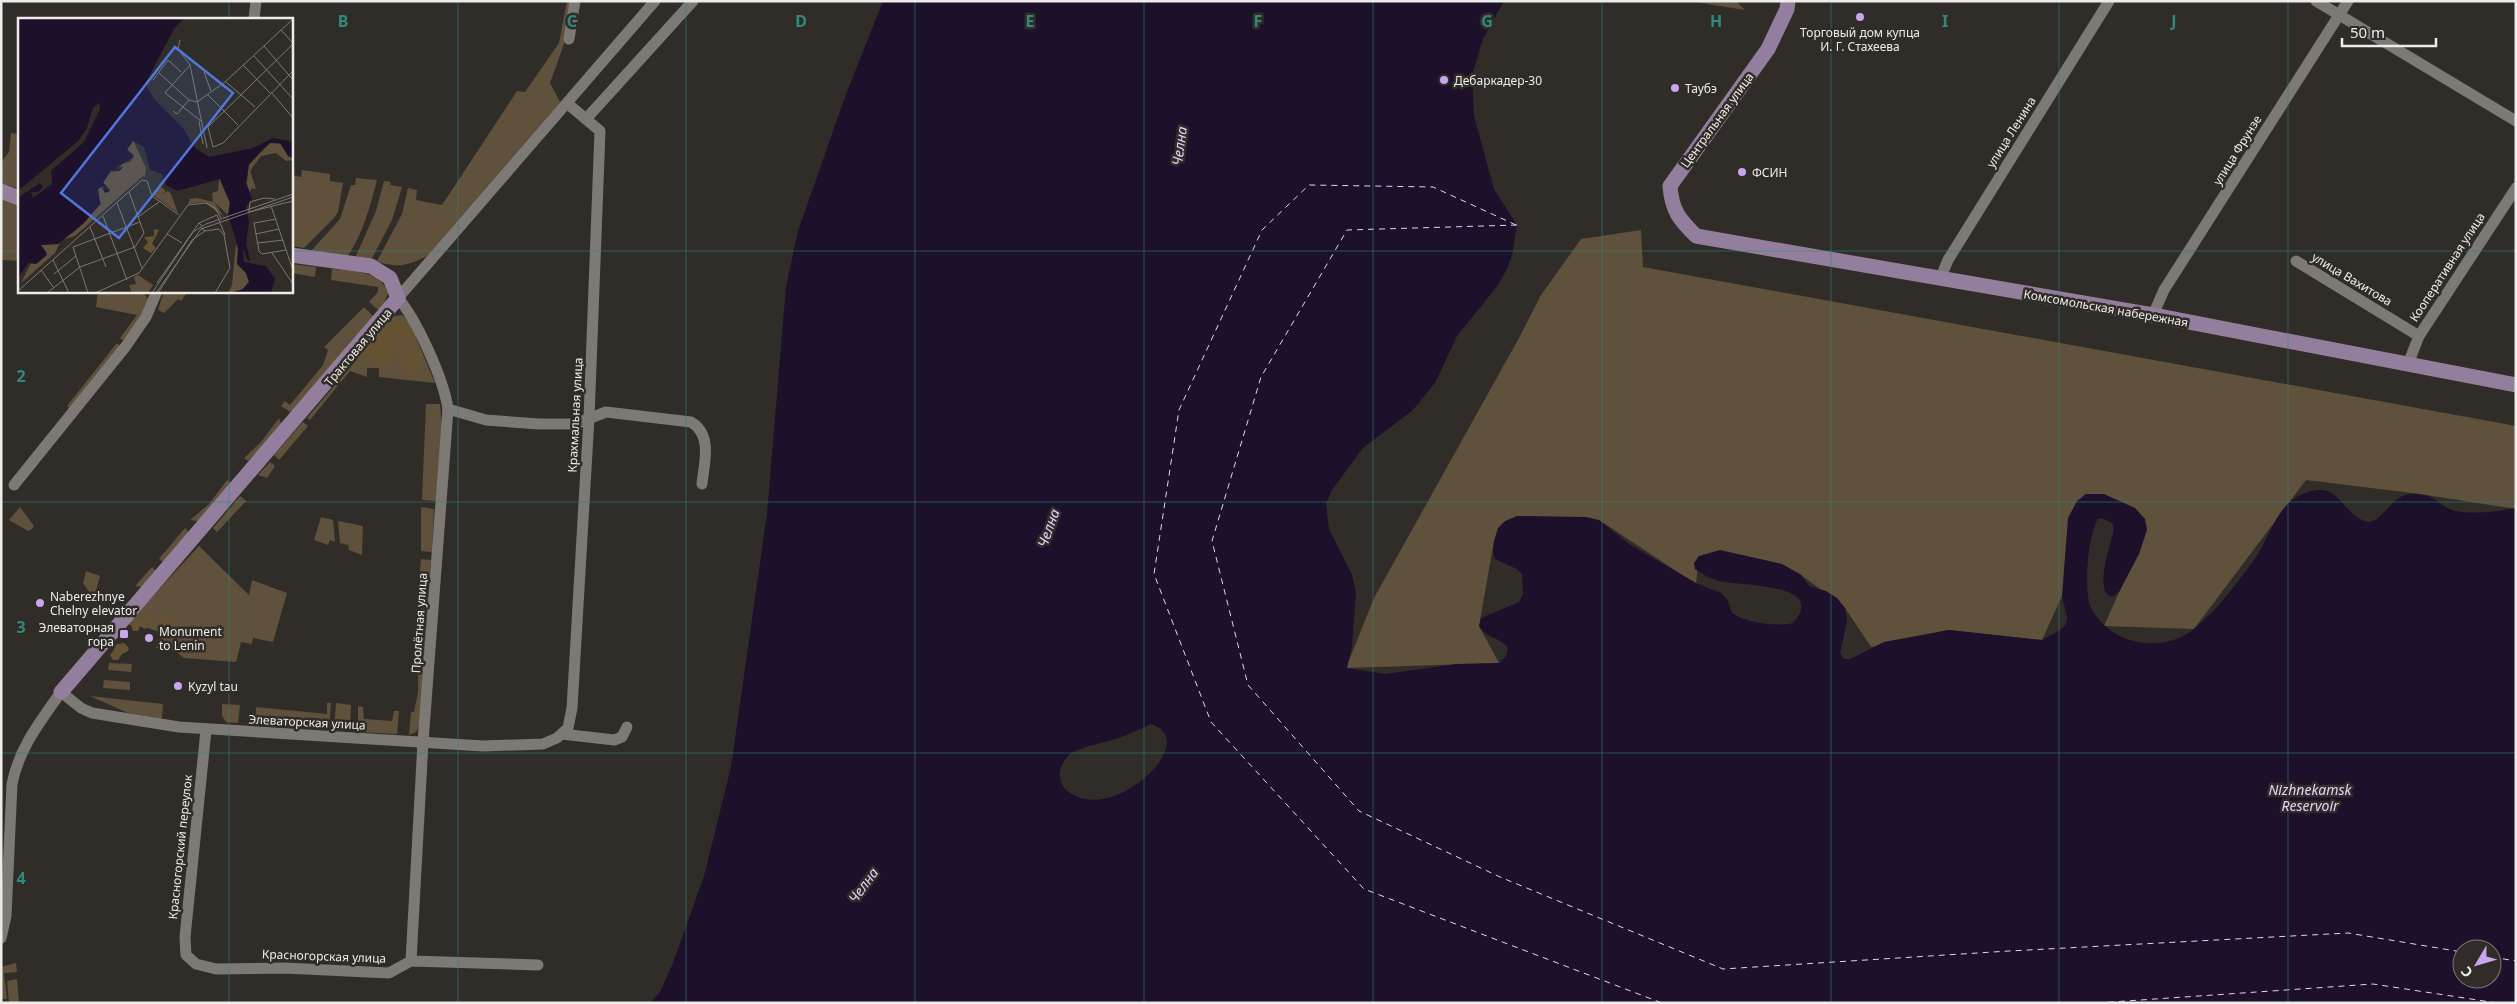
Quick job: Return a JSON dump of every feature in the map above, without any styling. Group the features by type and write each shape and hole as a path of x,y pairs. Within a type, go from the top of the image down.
{"street":[{"path":"254,18 256,1"},
{"path":"569,38 575,1"},
{"name":"Трактовая улица","path":"61,692 655,1"},
{"path":"586,119 693,1"},
{"name":"Центральная улица","path":"1696,236 1680,219 1672,205 1670,186 1768,49 1787,9 1788,1"},
{"name":"улица Ленина","path":"1940,279 1948,260 2109,1"},
{"path":"2316,1 2516,121"},
{"name":"улица Фрунзе","path":"2153,315 2164,290 2348,1"},
{"name":"Крахмальная улица","path":"560,736 568,728 572,708 589,418 600,131 568,104"},
{"name":"Кооперативная улица","path":"2408,364 2418,336 2516,188"},
{"path":"1,191 18,198"},
{"name":"Комсомольская набережная","path":"1696,236 2153,315 2516,384"},
{"path":"292,255 372,266 390,278 398,298"},
{"name":"улица Вахитова","path":"2296,261 2418,336"},
{"path":"14,484 126,346 146,317 157,292"},
{"name":"Пролётная улица","path":"398,298 408,310 431,360 446,397 448,409 423,742 411,961"},
{"path":"448,409 486,420 539,424 575,424 606,412 691,422 698,427 706,442 702,484"},
{"path":"1,938 6,916 12,784 15,766 26,742 61,692"},
{"name":"Элеваторская улица","path":"61,692 81,708 101,715 206,730 483,746 543,744 560,736"},
{"path":"560,736 614,740 622,737 627,727"},
{"name":"Красногорский переулок","path":"196,964 186,955 184,937 206,730"},
{"path":"411,961 538,966"},
{"name":"Красногорская улица","path":"196,964 216,969 284,968 389,973 411,961"}],"shaded area":[{"path":"567,1 571,2 564,44 550,83 560,102 427,256 403,265 390,265 377,261 402,214 408,188 417,190 416,200 442,205 517,91 525,92 559,43"},
{"path":"1689,1 1736,1 1745,10"},
{"path":"11,133 18,134 18,189 1,183 1,162 9,152"},
{"path":"302,170 330,174 330,181 343,183 338,212 304,248 292,246 292,175 301,177"},
{"path":"356,178 377,180 365,220 353,248 347,257 311,251 340,219 351,185 355,185"},
{"path":"384,181 391,182 390,185 402,187 392,220 371,260 355,258 376,211"},
{"path":"1,198 18,206 18,261 1,260"},
{"path":"1641,230 1643,267 2516,426 2516,509 2420,494 2306,480 2194,629 2104,626 2147,530 2077,501 2062,596 2042,640 1949,630 1871,647 1845,608 1800,574 1699,556 1696,584 1599,520 1494,541 1479,626 1499,663 1346,668 1374,598 1541,295 1581,239"},
{"path":"292,264 316,267 315,277 292,273"},
{"path":"332,269 357,271 379,280 388,293 382,310 377,309 369,302 378,292 378,287 331,280"},
{"path":"98,292 143,292 149,300 142,316 124,341 120,338 137,315 96,307"},
{"path":"164,292 182,292 186,294 181,301 178,299 164,313 158,310"},
{"path":"364,307 373,316 292,413 281,406 285,401 290,405 323,365 328,350 324,347"},
{"path":"402,315 409,321 435,383 379,377 379,368 367,368 367,377 350,371 310,420 307,418 394,316"},
{"path":"400,320 407,326 409,323 411,331 416,331 416,344 412,343 412,347 416,348 416,354 419,351 423,354 417,375 409,375 408,370 403,368 402,363 405,360 401,358 405,352 401,349 406,345 404,342 395,342 397,354 393,356 393,360 388,360 388,365 382,367 376,365 377,356 367,362 365,358 358,360 356,357 387,321"},
{"path":"117,343 120,346 70,408 67,406"},
{"path":"426,404 440,404 442,428 436,501 422,500"},
{"path":"279,418 282,426 248,461 244,458 261,442"},
{"path":"303,422 308,426 279,460 274,455"},
{"path":"270,462 275,466 267,478 258,475"},
{"path":"227,480 231,483 202,517 197,521 190,520 209,504"},
{"path":"240,496 246,501 217,532 213,528"},
{"path":"20,507 34,526 31,530 28,531 9,520"},
{"path":"421,507 434,509 432,552 421,551"},
{"path":"321,517 333,520 335,542 330,540 328,545 314,540"},
{"path":"338,521 363,526 362,555 349,550 348,545 340,543"},
{"path":"185,528 189,532 163,562 159,559"},
{"path":"199,546 249,595 252,580 287,593 273,642 253,638 252,644 241,642 236,662 184,658 175,651 156,648 162,633 142,626 134,629 128,623"},
{"path":"421,559 431,560 429,584 419,583"},
{"path":"152,567 156,571 142,587 135,586"},
{"path":"86,571 100,576 95,594 90,593 83,583"},
{"path":"419,592 428,592 421,723 416,732 409,735 411,712 414,712 418,692"},
{"path":"144,615 153,618 153,623 145,629 140,626 138,631 133,631 131,623 137,620 142,623"},
{"path":"164,615 170,621 173,620 175,623 173,626 165,629 160,627 158,619"},
{"path":"124,643 129,648 128,651 122,654 118,660 113,660 110,655 114,650 114,645"},
{"path":"109,663 132,664 131,672 108,670"},
{"path":"104,680 130,682 130,690 103,688"},
{"path":"90,696 163,704 162,719 128,713"},
{"path":"327,703 331,703 329,730 255,725 256,707 327,714"},
{"path":"336,703 351,705 350,731 334,730"},
{"path":"222,704 240,705 238,723 226,722 222,716"},
{"path":"358,706 363,707 364,719 392,721 394,711 399,711 397,734 358,732"},
{"path":"16,963 17,972 4,973 7,999 1,999 1,967"},
{"path":"17,979 19,1003 9,1003 7,981"}],"water":[{"name":"Nizhnekamsk Reservoir","path":"883,1 1504,1 1483,39 1472,75 1474,116 1494,189 1517,225 1512,255 1498,285 1457,336 1435,383 1413,410 1363,448 1332,490 1326,504 1329,529 1352,575 1356,592 1352,646 1347,668 1386,674 1456,664 1499,663 1506,656 1508,648 1505,644 1485,633 1479,626 1481,618 1519,602 1523,594 1522,574 1517,569 1495,559 1493,553 1498,528 1505,521 1517,516 1586,517 1599,520 1629,544 1696,583 1721,593 1727,599 1732,613 1761,623 1778,625 1793,623 1801,610 1800,600 1791,593 1777,589 1716,580 1695,569 1694,563 1699,556 1720,550 1782,564 1800,574 1809,586 1826,591 1837,598 1845,608 1847,621 1840,653 1844,659 1850,659 1884,642 1949,630 2042,640 2060,630 2066,624 2067,617 2062,596 2068,518 2077,501 2086,494 2104,494 2135,508 2145,519 2147,530 2139,554 2119,592 2112,597 2107,593 2103,577 2114,529 2112,523 2102,518 2098,519 2089,550 2087,589 2091,608 2100,621 2111,631 2124,638 2138,642 2153,643 2168,641 2182,636 2195,628 2211,613 2254,560 2287,504 2305,493 2316,490 2332,493 2354,515 2369,522 2380,516 2396,500 2411,494 2420,494 2432,498 2450,509 2470,513 2516,508 2516,1003 650,1003 660,992 673,963 704,876 731,767 767,514 786,287 798,231 846,94","holes":["1151,724 1164,733 1167,746 1160,761 1148,775 1131,788 1111,797 1092,800 1074,795 1063,786 1060,778 1061,767 1073,752 1122,737"]}],"ferry route":[{"path":"1516,225 1433,187 1309,185 1262,230 1179,410 1154,574 1211,722 1364,889 1662,1003"},
{"path":"1517,225 1347,230 1261,377 1212,541 1248,685 1359,811 1500,877 1723,969 2009,951 2348,933 2452,950"},
{"path":"2502,959 2516,961"},
{"path":"2097,1003 2373,984 2497,1003"}],"place":[{"name":"Торговый дом купца И. Г. Стахеева","path":"1860,17"},
{"name":"Дебаркадер-30","path":"1444,80"},
{"name":"Таубэ","path":"1675,88"},
{"name":"ФСИН","path":"1742,172"},
{"name":"Naberezhnye Chelny elevator","path":"40,603"},
{"name":"Элеваторная гора","path":"124,634"},
{"name":"Monument to Lenin","path":"149,638"},
{"name":"Kyzyl tau","path":"178,686"}],"water label":[{"name":"Челна","path":"1179,146"},
{"name":"Челна","path":"1048,528"},
{"name":"Челна","path":"863,885"}]}
